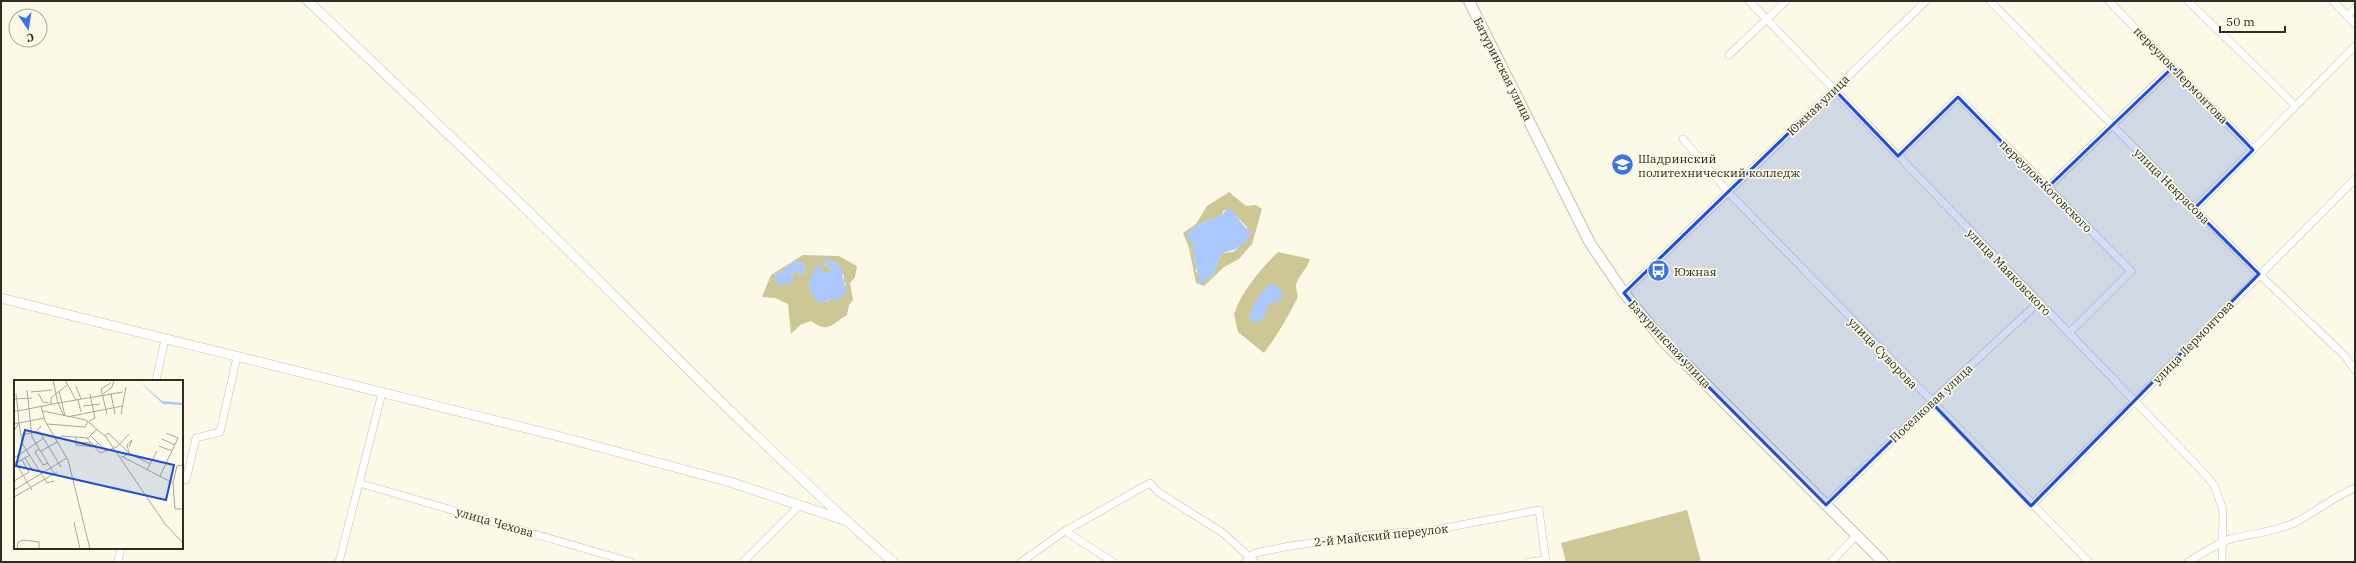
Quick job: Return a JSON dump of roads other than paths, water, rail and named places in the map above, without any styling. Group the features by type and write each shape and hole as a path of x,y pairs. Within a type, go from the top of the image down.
{"main road":[{"name":"Батуринская улица","path":"1469,1 1590,243 1624,293 1664,342 1883,562"}],"street":[{"path":"308,1 526,209 708,389 847,521 893,562"},
{"name":"улица Маяковского","path":"1749,1 2038,303 2135,401 2214,485 2223,510 2221,543 2222,562"},
{"path":"1729,55 1786,1"},
{"name":"Южная улица","path":"1624,293 1926,1"},
{"name":"улица Некрасова","path":"1990,1 2259,274 2334,344 2355,370"},
{"name":"переулок Лермонтова","path":"2109,1 2253,150"},
{"path":"2188,1 2296,106"},
{"path":"2333,1 2355,24"},
{"path":"2347,16 2355,8"},
{"path":"2194,209 2355,46"},
{"path":"2047,188 2173,67"},
{"name":"переулок Котовского","path":"1898,156 1958,97 2131,271 2069,333"},
{"name":"улица Суворова","path":"1683,139 1728,192 2032,506 2089,562"},
{"name":"улица Лермонтова","path":"2032,506 2259,274 2355,179"},
{"path":"1,298 730,482 847,521"},
{"name":"Поселковая улица","path":"1826,505 1931,402 2038,303"},
{"path":"156,380 165,339"},
{"path":"186,480 196,438 220,432 237,357"},
{"path":"339,562 382,393"},
{"name":"улица Чехова","path":"359,483 631,562"},
{"path":"1020,562 1065,531 1150,483 1158,492 1223,533 1250,560"},
{"path":"2188,562 2221,543 2234,538 2274,531 2296,522 2340,494 2355,488"},
{"path":"743,562 800,505"},
{"name":"2-й Майский переулок","path":"1250,560 1255,553 1290,546 1377,534 1429,531 1539,510 1546,561"},
{"path":"1065,531 1113,562"},
{"path":"1831,562 1856,535"},
{"path":"118,562 121,549"},
{"path":"1530,562 1546,561"}],"water":[{"path":"1229,208 1251,234 1239,247 1222,253 1212,276 1207,278 1202,284 1197,283 1199,276 1194,260 1195,254 1191,249 1194,244 1189,241 1186,234 1196,226 1221,215"},
{"path":"827,256 829,261 837,263 842,269 843,281 847,290 838,301 834,298 822,303 817,302 814,295 809,295 811,289 808,283 816,266 821,266 823,272 829,272 832,268 824,264"},
{"path":"793,261 804,264 805,273 800,274 794,270 792,277 794,281 780,286 775,282 774,275 784,270"},
{"path":"1272,283 1281,289 1282,299 1268,305 1264,317 1257,323 1249,319 1252,308 1257,299"}],"place":[{"name":"Шадринский политехнический колледж","path":"1622,165"},
{"name":"Южная","path":"1659,271"}]}
